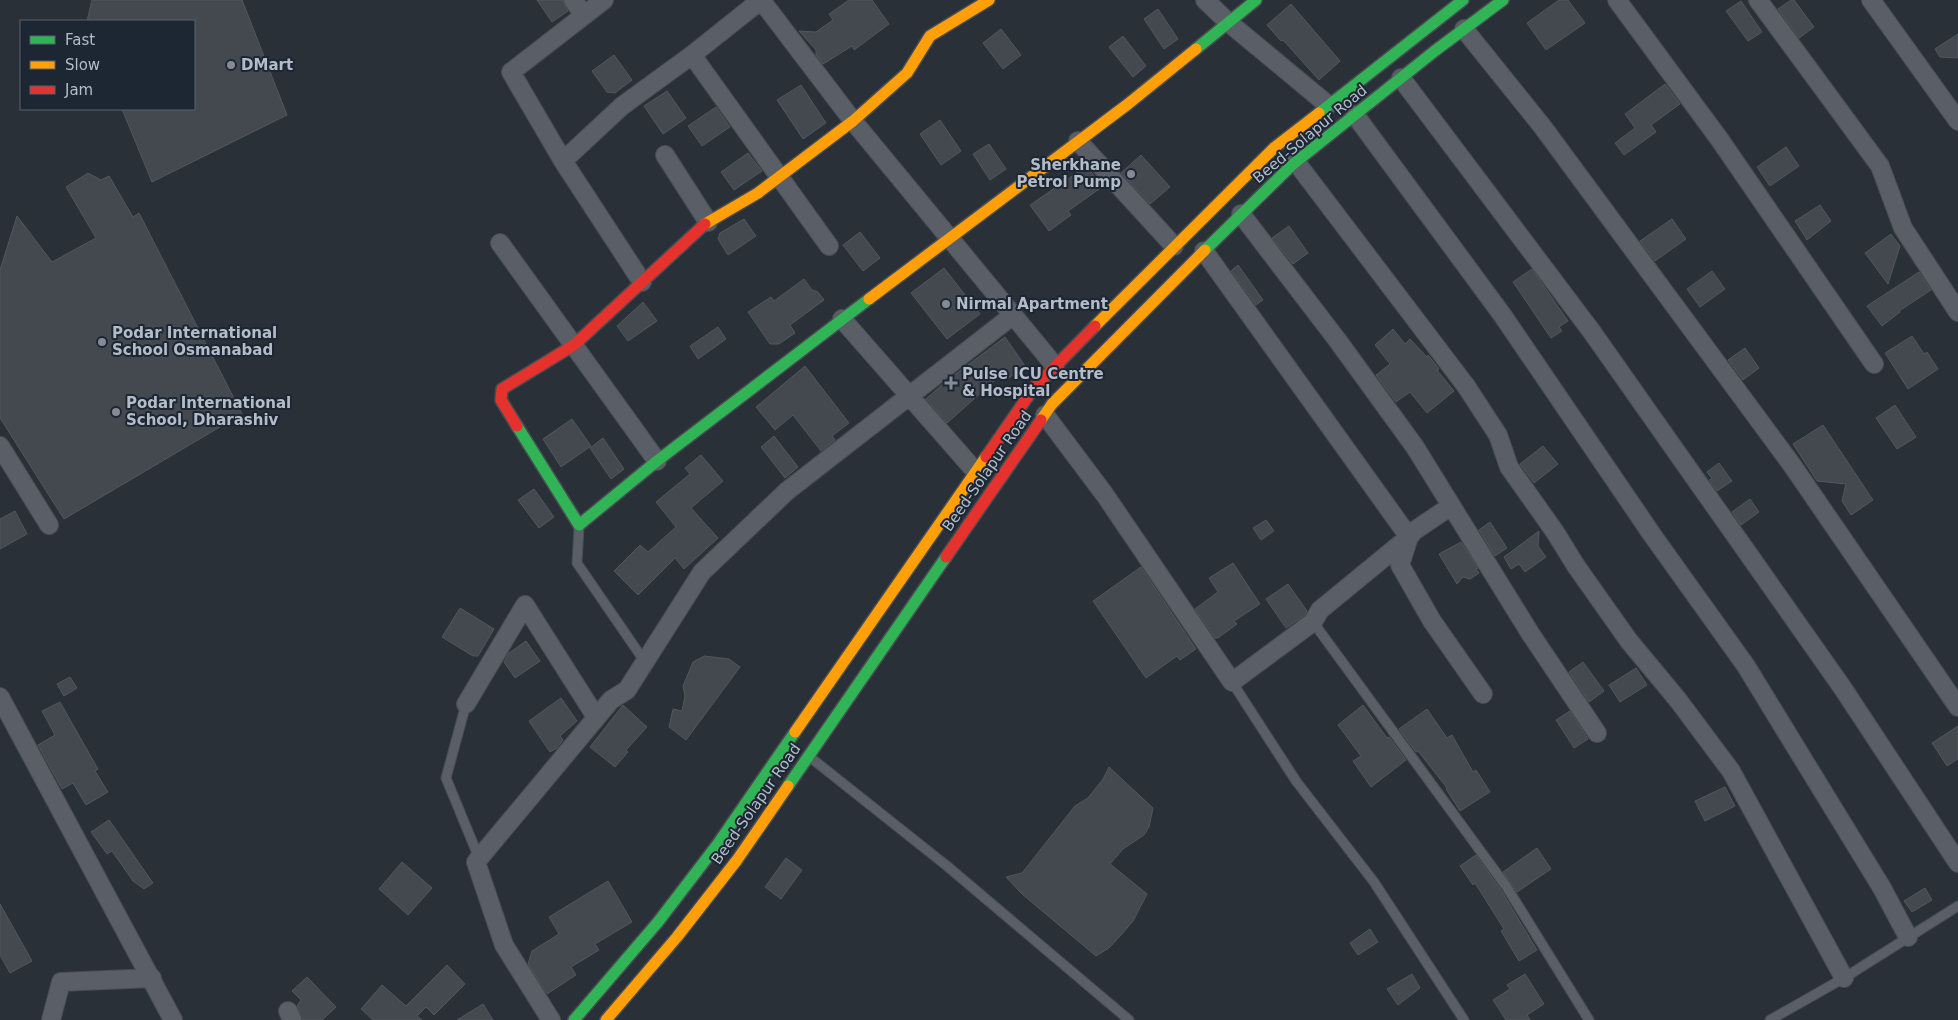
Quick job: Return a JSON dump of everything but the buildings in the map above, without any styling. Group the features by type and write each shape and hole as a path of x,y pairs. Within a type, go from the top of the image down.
{"main road":[{"path":"989,0 930,36 907,73 853,122 758,193 708,222 642,282 634,292 574,345 502,389 502,400 579,525 842,319 1128,104 1256,0"},
{"name":"Beed-Solapur Road","path":"574,1020 658,922 717,845 1033,389 1275,147 1463,0"},
{"name":"Beed-Solapur Road","path":"614,1017 737,860 1059,397 1241,214 1296,162 1503,0"}],"street":[{"path":"573,0 584,15"},
{"path":"604,0 511,72 563,161 642,282"},
{"path":"563,161 622,106 692,55 761,0 853,122 1055,366"},
{"path":"1205,0 1228,22 1328,105"},
{"path":"1616,0 1720,140 1874,364"},
{"path":"1758,0 1880,166 1903,228 1958,312"},
{"path":"1871,0 1958,121"},
{"path":"1464,29 1542,126 1792,465 1958,707"},
{"path":"692,55 778,178 829,246"},
{"path":"1401,78 1592,332 1842,687 1958,863"},
{"path":"1355,115 1503,316 1653,536 1746,666 1882,888 1908,937"},
{"path":"1078,141 1174,246"},
{"path":"664,155 708,222"},
{"path":"1296,162 1466,386 1498,435 1509,467 1555,532 1576,566 1629,641 1678,700 1731,771 1844,978"},
{"path":"1241,214 1338,341 1415,447 1530,633 1598,733"},
{"path":"500,243 657,462"},
{"path":"1204,251 1409,537"},
{"path":"551,1020 504,945 476,862 596,717 611,700 627,690 702,572 787,492 1012,316"},
{"path":"842,319 976,472"},
{"path":"1045,415 1105,495 1232,682 1313,622 1320,610 1414,531 1452,506"},
{"path":"0,446 49,525"},
{"path":"1409,537 1400,566 1432,621 1483,694"},
{"path":"466,704 525,605 596,717"},
{"path":"0,697 173,1020"},
{"path":"51,1020 61,982 152,978"}],"lane":[{"path":"579,525 577,563 645,662"},
{"path":"1313,622 1506,886 1589,1020"},
{"path":"1232,682 1296,781 1374,882 1464,1020"},
{"path":"466,704 446,778 479,858"},
{"path":"808,756 946,866 1129,1020"},
{"path":"1770,1020 1844,978 1958,906"}],"traffic: fast":[{"path":"1196,49 1256,0"},
{"path":"1319,113 1463,0"},
{"path":"1205,250 1292,165 1436,50 1503,0"},
{"path":"517,426 579,525 657,461 869,299"},
{"path":"788,786 946,557"},
{"path":"574,1020 658,922 717,845 795,732"}],"traffic: slow":[{"path":"705,224 758,193 853,121 907,73 930,36 989,0"},
{"path":"869,299 1128,104 1196,49"},
{"path":"1095,326 1275,147 1319,113"},
{"path":"1041,420 1052,404 1205,250"},
{"path":"795,732 986,457"},
{"path":"606,1020 677,937 737,860 788,786"}],"traffic: jam":[{"path":"517,426 501,400 502,389 574,345 705,224"},
{"path":"986,457 1033,389 1095,326"},
{"path":"946,557 1041,420"}],"place":[{"name":"DMart","path":"231,65"},
{"name":"Sherkhane Petrol Pump","path":"1131,174"},
{"name":"Nirmal Apartment","path":"946,304"},
{"name":"Podar International School Osmanabad","path":"102,342"},
{"name":"Pulse ICU Centre & Hospital","path":"951,383"},
{"name":"Podar International School, Dharashiv","path":"116,412"}]}
